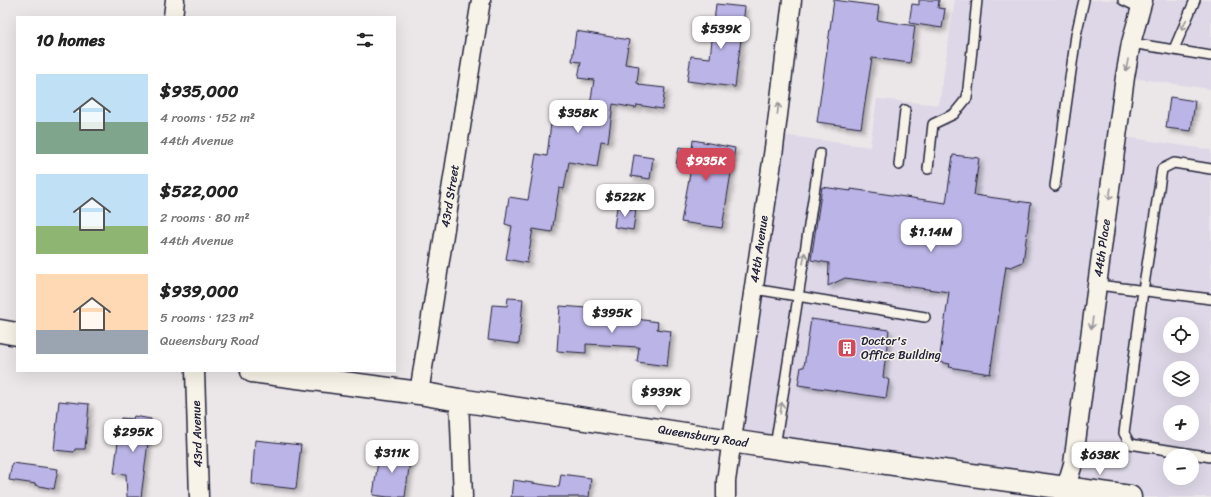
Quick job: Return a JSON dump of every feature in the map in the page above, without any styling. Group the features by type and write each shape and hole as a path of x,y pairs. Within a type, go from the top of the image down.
{"street":[{"path":"173,16 175,0"},
{"name":"43rd Street","path":"419,393 481,0"},
{"name":"44th Avenue","path":"726,497 726,481 774,148 792,0"},
{"name":"44th Place","path":"1065,493 1073,464 1125,77 1131,43 1142,4"},
{"path":"0,331 16,334"},
{"name":"43rd Avenue","path":"195,372 199,497"},
{"name":"Queensbury Road","path":"260,372 419,393 1065,493 1123,497"},
{"path":"459,400 463,497"}],"lane":[{"path":"928,169 933,124 954,114 967,98 977,0"},
{"path":"1055,186 1076,35 1084,0"},
{"path":"1124,0 1142,4"},
{"path":"1174,49 1195,0"},
{"path":"1131,43 1211,56"},
{"path":"899,165 905,110"},
{"path":"775,447 820,154"},
{"path":"1211,169 1174,163 1162,169 1143,290 1124,433 1130,444 1211,457"},
{"path":"1098,285 1211,299"},
{"path":"754,290 925,317"}],"shaded area":[{"path":"955,0 1211,0 1211,89 1126,77 1118,136 1211,150 1211,497 1063,497 732,441 775,134 870,147 877,99 939,105"}],"building":[{"path":"834,0 879,6 877,20 915,26 910,63 872,58 861,128 817,122"},
{"path":"919,0 939,0 938,8 945,9 942,28 909,23 912,4 919,5"},
{"path":"716,4 745,7 735,87 687,81 691,56 710,58"},
{"path":"576,31 629,40 625,64 639,66 637,83 640,84 639,85 665,88 662,109 637,105 636,108 613,104 608,142 601,141 597,167 569,162 564,189 559,188 552,232 533,229 527,263 506,259 512,226 505,224 509,197 528,200 536,154 547,156 553,107 589,112 594,80 578,78 581,62 572,61"},
{"path":"1170,97 1195,101 1191,131 1166,128"},
{"path":"693,140 735,148 722,228 681,222 691,168 676,166 679,147 692,149"},
{"path":"634,155 653,158 650,179 631,176"},
{"path":"953,155 979,158 974,195 1031,203 1023,262 1011,267 1006,266 990,374 949,367 950,364 939,362 949,292 845,278 828,286 829,263 811,260 822,187 851,191 851,189 946,203"},
{"path":"617,207 636,210 633,230 614,227"},
{"path":"508,298 523,299 519,344 488,340 492,305 507,306"},
{"path":"560,306 615,310 615,316 658,322 657,329 671,331 667,366 637,362 639,347 586,344 586,353 557,351"},
{"name":"Doctor's Office Building","path":"811,319 889,330 883,377 889,380 886,398 798,385 801,367 804,367"},
{"path":"59,401 89,404 85,449 75,449 74,452 54,450"},
{"path":"134,416 151,419 141,497 127,497 126,474 114,473 121,418 133,419"},
{"path":"255,440 301,445 296,489 252,484"},
{"path":"380,448 411,453 405,497 373,495"},
{"path":"12,463 58,469 54,489 35,485 36,484 9,480"},
{"path":"561,474 591,478 589,497 511,497 513,480 559,487"}],"place":[{"name":"Doctor's Office Building","path":"847,348"}]}
